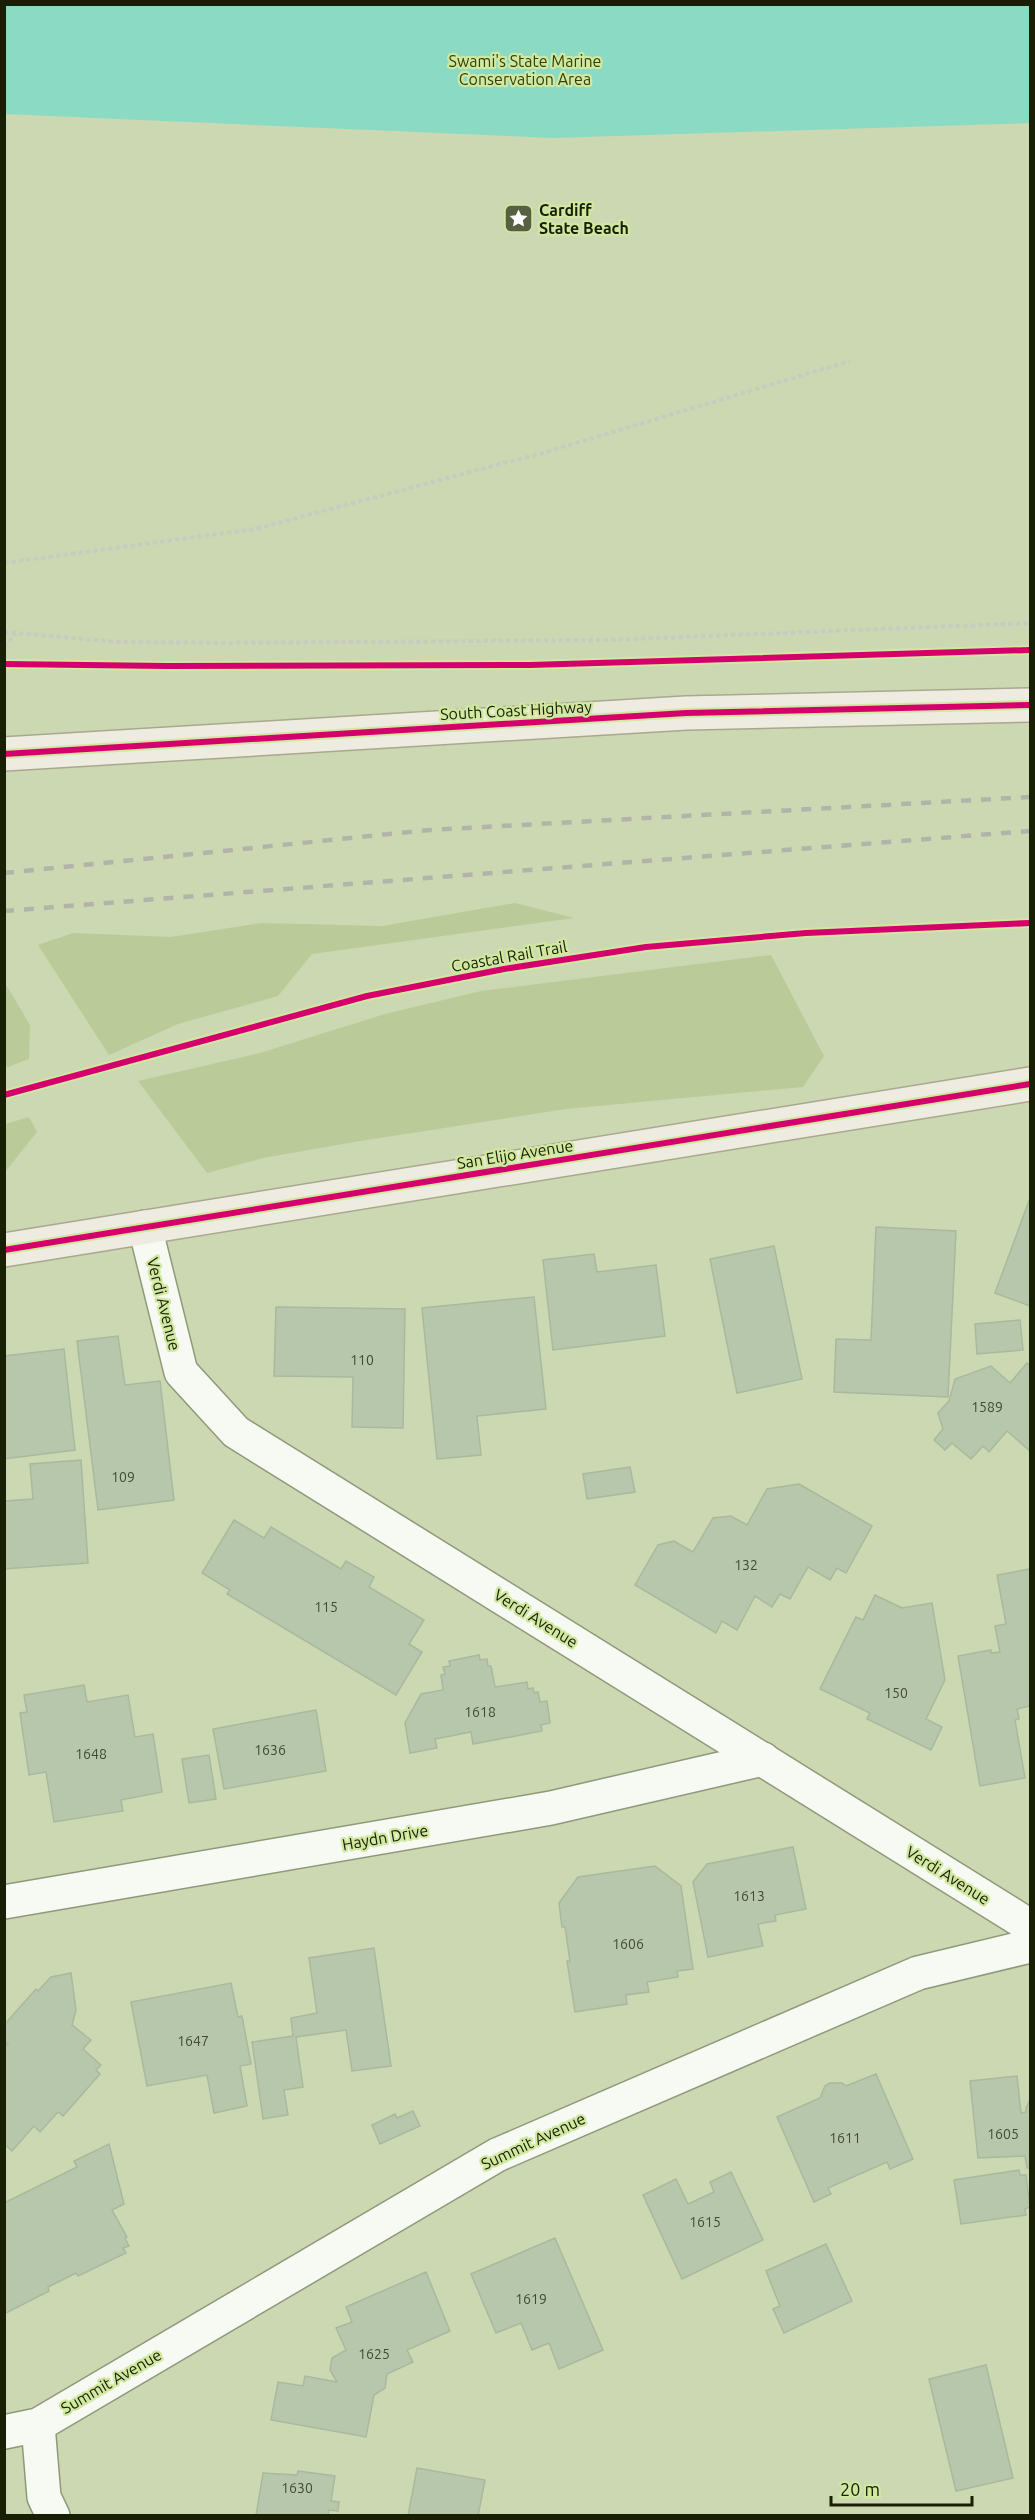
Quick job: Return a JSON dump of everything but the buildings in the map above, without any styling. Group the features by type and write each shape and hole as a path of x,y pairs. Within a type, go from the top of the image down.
{"main road":[{"name":"South Coast Highway","path":"4,754 686,713 1030,705"},
{"name":"San Elijo Avenue","path":"4,1251 1030,1084"}],"street":[{"name":"Verdi Avenue","path":"145,1227 181,1371 236,1432 1030,1926"},
{"name":"Haydn Drive","path":"4,1902 551,1808 764,1759"},
{"name":"Summit Avenue","path":"4,2432 38,2425 497,2155 918,1973 1030,1946"},
{"path":"38,2425 44,2497 53,2516"}],"path":[{"path":"4,563 255,529 546,452 850,362"},
{"path":"4,632 118,642 223,644 584,640 1030,623"},
{"path":"4,647 16,633"}],"green space":[{"path":"515,903 574,918 312,954 278,996 178,1024 109,1055 38,945 73,933 171,937 261,923 382,926"},
{"path":"771,955 824,1056 803,1087 566,1109 263,1158 207,1173 138,1081 260,1053 385,1014 481,991"},
{"path":"5,983 30,1025 29,1059 5,1068"},
{"path":"29,1117 37,1132 5,1172 5,1124"}],"water":[{"name":"Swami's State Marine Conservation Area","path":"5,4 1030,5 1030,123 553,138 5,114"}],"railway":[{"path":"4,873 430,830 1030,797"},
{"path":"4,911 1030,831"}],"cycle path":[{"path":"4,664 530,665 1030,650"},
{"path":"4,754 686,713 1030,705"},
{"name":"Coastal Rail Trail","path":"4,1095 367,996 504,969 646,947 806,933 1030,923"},
{"path":"4,1250 1030,1084"}],"place":[{"name":"Cardiff State Beach","path":"518,219"}]}
